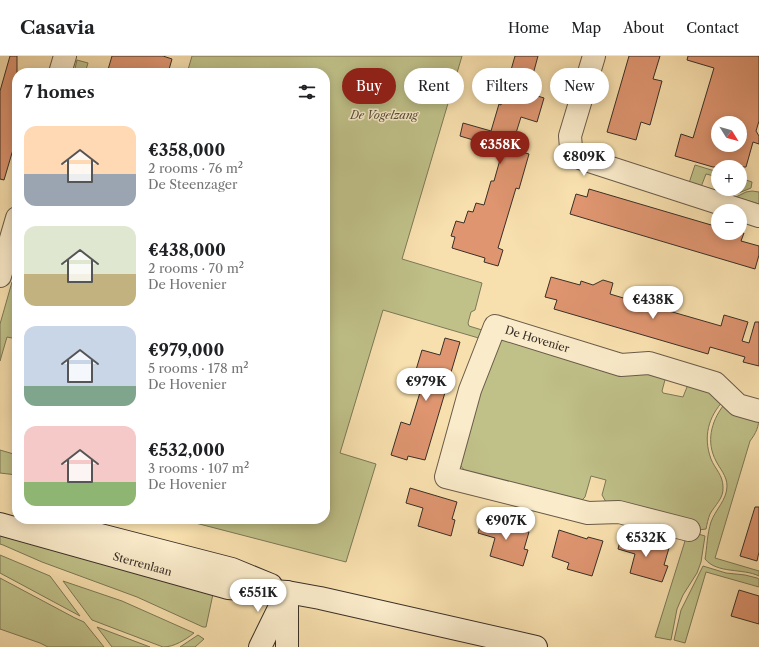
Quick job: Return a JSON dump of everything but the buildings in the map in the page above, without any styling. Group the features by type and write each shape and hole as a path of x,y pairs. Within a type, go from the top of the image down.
{"street":[{"path":"61,68 65,56"},
{"path":"594,56 570,136 572,148 580,158 759,216"},
{"path":"0,276 12,235"},
{"name":"De Hovenier","path":"689,530 619,512 588,513 446,478 470,390 495,326 621,365 648,363 715,383 738,405 759,411"},
{"path":"0,509 12,513"},
{"name":"Sterrenlaan","path":"0,524 228,588 287,592 320,598 536,647"},
{"name":"Sterrenlaan","path":"57,524 232,569 287,592"},
{"path":"260,647 287,592"},
{"path":"287,592 287,647"}],"green space":[{"name":"De Vogelzang","path":"192,56 462,56 458,68 404,68 404,104 448,104 402,259 482,283 475,310 471,312 468,323 469,326 482,330 482,339 383,310 340,453 376,464 346,562 199,524 330,524 330,68 188,68"},
{"path":"77,60 88,63 86,68 75,68"},
{"path":"695,165 711,170 711,175 706,174 701,187 689,183"},
{"path":"747,180 752,182 751,188 747,190"},
{"path":"747,192 759,192 759,204 736,197 747,196"},
{"path":"12,282 12,338 7,337 0,361 0,324"},
{"path":"497,338 666,376 662,391 663,393 683,397 689,382 724,400 714,413 707,435 707,443 711,459 723,483 723,491 719,501 710,514 706,529 698,530 606,502 602,495 606,480 591,476 585,497 582,500 465,471 460,465 492,345"},
{"path":"723,406 759,416 759,420 757,430 750,441 715,558 759,571 759,576 746,572 716,567 705,559 711,522 725,496 727,486 726,479 716,461 711,447 711,432 713,425"},
{"path":"0,450 12,454 12,474 0,473"},
{"path":"0,529 213,594 206,627 137,597 42,562 0,544"},
{"path":"688,531 705,536 701,562 697,573 683,595 677,609 671,640 655,637 685,541 679,538"},
{"path":"0,555 50,576 80,616 0,573"},
{"path":"703,566 726,573 757,578 759,579 759,587 706,572 685,643 674,640 681,610"},
{"path":"0,578 84,622 104,647 48,647 0,629"},
{"path":"63,581 122,601 194,633 179,643 163,647 92,620"},
{"path":"97,627 150,647 112,647"},
{"path":"198,635 204,639 195,647 180,647"}]}
